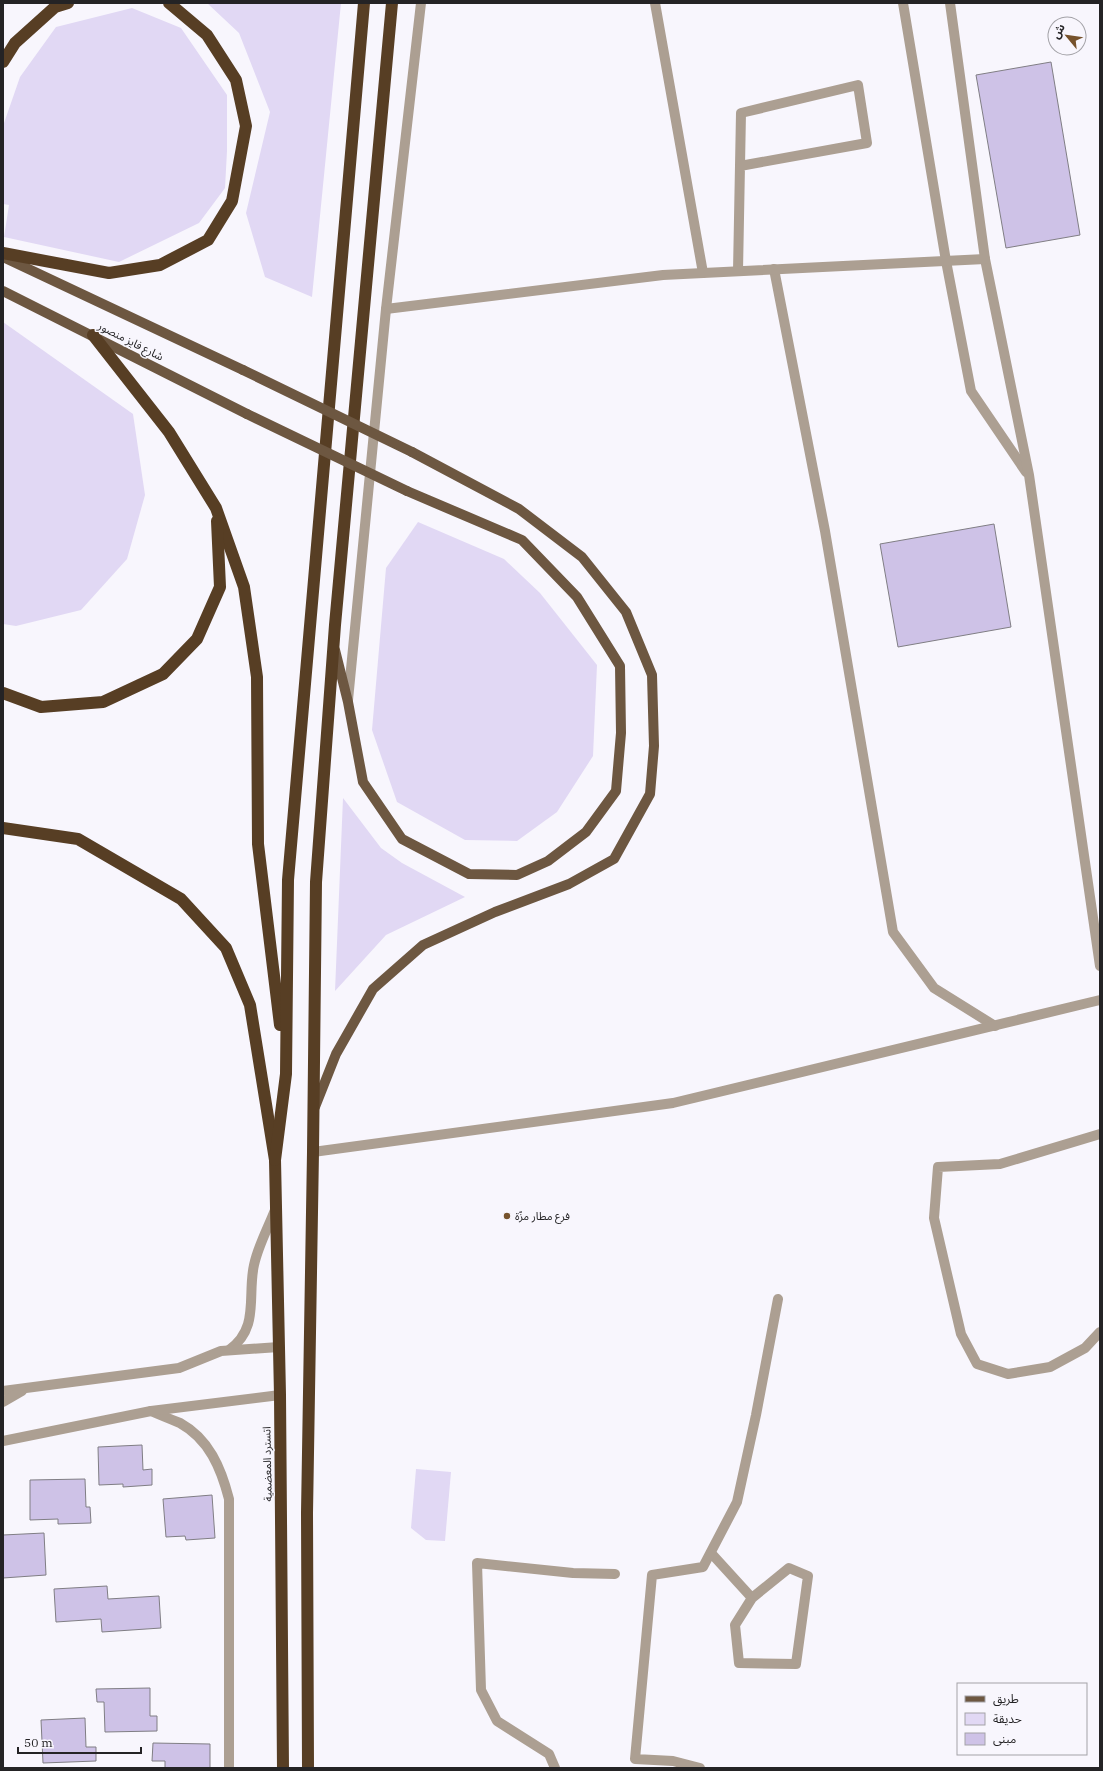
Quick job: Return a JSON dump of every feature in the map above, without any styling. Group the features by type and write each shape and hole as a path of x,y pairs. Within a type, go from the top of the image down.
{"highway":[{"path":"3,62 15,43 26,32 55,6 68,3"},
{"path":"3,254 109,273 160,266 208,240 232,201 246,126 236,80 228,67 207,35 169,3"},
{"path":"275,1160 286,1074 288,880 364,3"},
{"path":"308,1768 307,1513 314,1152 316,882 334,644 392,3"},
{"path":"93,336 169,432 216,508 244,587 257,677 258,844 286,1074"},
{"path":"3,693 41,708 103,702 164,674 197,639 220,587 216,508"},
{"path":"3,828 78,839 181,899 226,948 250,1004 275,1160"},
{"name":"اتسترد المعضمية","path":"275,1160 280,1394 283,1768"}],"main road":[{"name":"شارع فايز منصور","path":"3,257 243,370 412,452 519,509 582,557 626,612 652,674 654,746 650,794 614,859 569,884 495,912 423,945 374,989 336,1054 314,1111"},
{"name":"شارع فايز منصور","path":"3,291 246,414 407,491 522,540 577,597 620,666 621,732 616,790 586,832 548,861 517,875 469,874 402,839 363,782 348,702 334,644"}],"street":[{"path":"348,702 386,309 421,3"},
{"path":"654,3 703,273"},
{"path":"903,3 946,261 970,391 1029,475"},
{"path":"950,3 986,259 1029,475 1100,966"},
{"path":"738,271 741,113 858,85 867,143 740,166"},
{"path":"386,309 663,275 986,259"},
{"path":"774,269 825,531 893,932 934,988 995,1026"},
{"path":"314,1152 674,1103 1100,1000"},
{"path":"1100,1134 1000,1164 938,1167 934,1218 961,1334 977,1364 1008,1374 1050,1366 1086,1348 1100,1332"},
{"path":"229,1350 242,1339 248,1328 254,1264 276,1207"},
{"path":"700,1768 673,1761 635,1759 652,1575 703,1567 737,1502 756,1415 778,1299"},
{"path":"3,1391 179,1368 214,1353 229,1350 279,1347"},
{"path":"3,1402 31,1387"},
{"path":"3,1441 151,1411 280,1394"},
{"path":"151,1411 181,1424 202,1440 223,1474 229,1499 229,1768"},
{"path":"710,1553 752,1598"},
{"path":"555,1768 549,1754 498,1721 481,1690 477,1563 572,1572 615,1574"},
{"path":"789,1568 808,1576 796,1664 739,1663 735,1625 752,1598 789,1568"}],"green space":[{"path":"207,3 341,3 312,297 265,277 246,213 270,112 239,33"},
{"path":"132,8 181,28 227,95 227,151 225,188 199,223 119,262 4,237 9,205 3,204 3,126 20,77 56,27"},
{"path":"3,322 133,414 145,495 127,559 81,610 16,626 3,624"},
{"path":"418,522 504,559 540,593 597,665 593,756 557,812 517,841 465,840 397,802 372,730 386,568"},
{"path":"343,798 381,848 402,863 465,897 386,935 335,991"},
{"path":"416,1469 451,1472 445,1541 426,1540 411,1528"}],"building":[{"path":"1051,62 1080,235 1006,248 976,75"},
{"path":"994,524 1011,627 898,647 880,544"},
{"path":"142,1445 143,1470 152,1469 152,1485 123,1487 123,1484 99,1485 98,1447"},
{"path":"85,1479 86,1507 90,1507 91,1523 58,1524 58,1519 30,1520 30,1480"},
{"path":"212,1495 215,1538 186,1540 185,1536 166,1537 163,1499"},
{"path":"44,1533 46,1575 3,1578 3,1535"},
{"path":"107,1586 108,1599 159,1596 161,1628 102,1632 101,1619 56,1622 54,1589"},
{"path":"150,1688 150,1716 157,1716 157,1731 105,1732 104,1702 97,1702 96,1689"},
{"path":"85,1718 86,1747 96,1747 96,1761 43,1763 41,1720"},
{"path":"153,1743 210,1744 210,1768 165,1768 165,1761 152,1761"}],"place":[{"name":"فرع مطار مزّة","path":"507,1216"}]}
